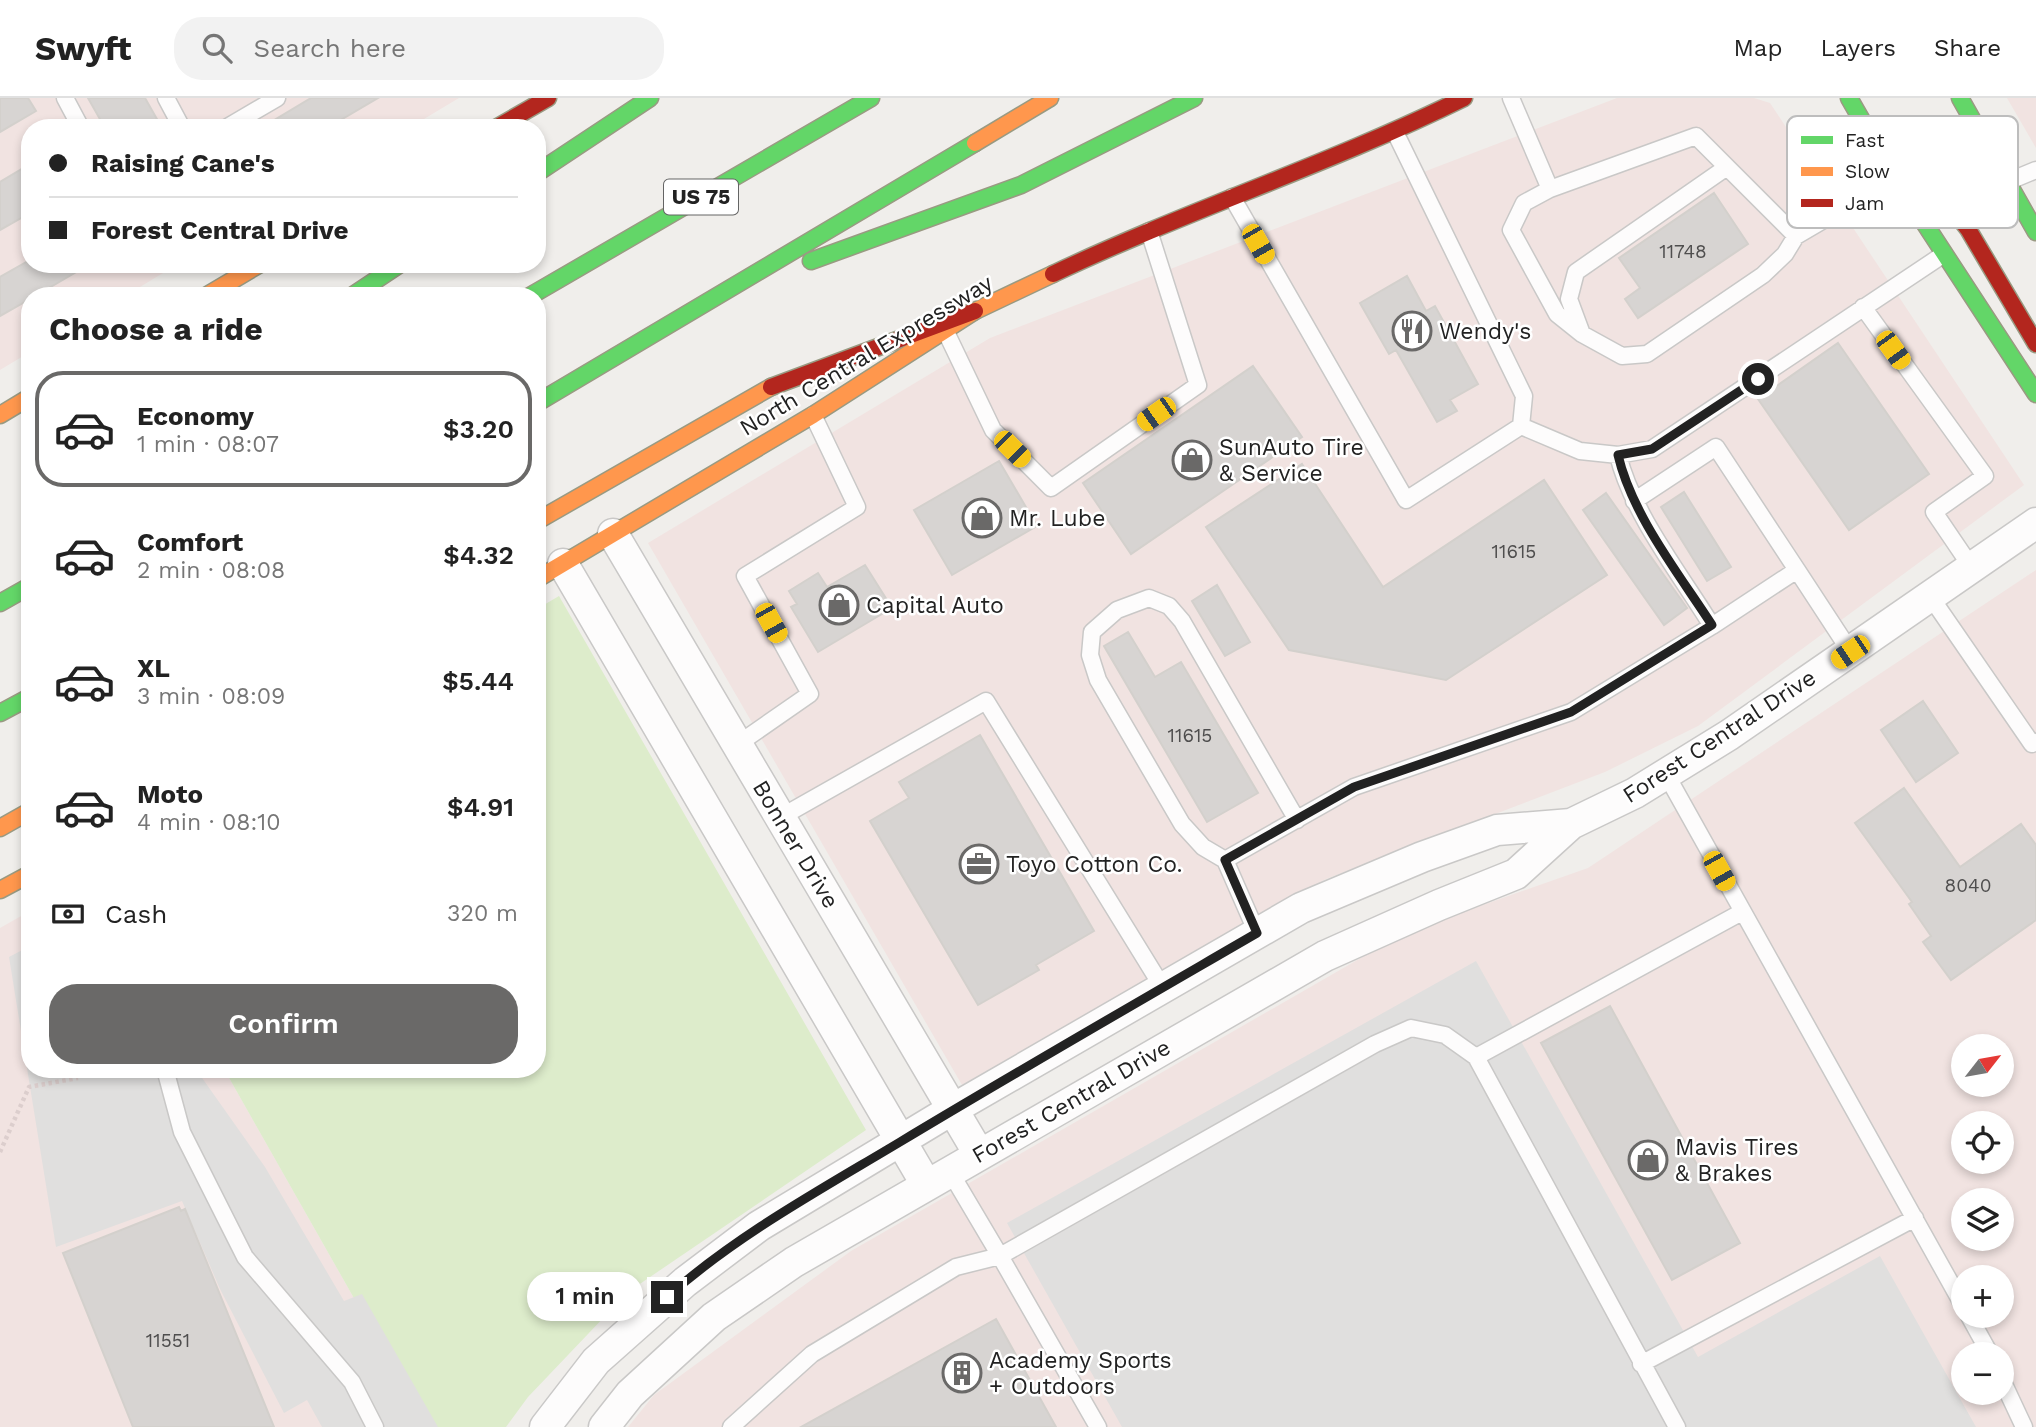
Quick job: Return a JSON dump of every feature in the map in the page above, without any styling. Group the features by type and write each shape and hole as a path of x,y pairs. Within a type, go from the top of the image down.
{"main road":[{"path":"512,119 548,98"},
{"path":"546,167 650,98"},
{"name":"US 75","path":"546,287 871,98"},
{"path":"546,398 1049,98"},
{"path":"730,289 1021,185 1194,98"},
{"name":"North Central Expressway","path":"546,574 813,415 975,311 1115,244 1395,132 1464,98"},
{"path":"1960,98 1970,116"},
{"path":"1969,98 1976,116"},
{"path":"1851,102 1866,116"},
{"path":"2018,201 2036,232"},
{"path":"1927,228 2036,394"},
{"path":"1967,228 2036,344"},
{"path":"221,287 245,273"},
{"path":"366,287 386,273"},
{"path":"546,516 772,387 975,311"},
{"path":"0,415 21,402"},
{"path":"0,603 21,590"},
{"path":"0,713 21,701"},
{"path":"0,828 21,816"},
{"path":"0,890 21,879"}],"street":[{"name":"Forest Central Drive","path":"604,1427 630,1394 714,1317 794,1262 1325,956 1516,874 1571,824 1635,793 1729,735 2036,523"},
{"name":"Bonner Drive","path":"613,534 979,1154"},
{"path":"563,564 901,1141 938,1177"},
{"name":"Forest Central Drive","path":"545,1427 596,1361 685,1282 759,1226 953,1109 1313,903 1422,857 1497,830 1571,824"}],"lane":[{"path":"65,98 77,119"},
{"path":"166,98 177,119"},
{"path":"241,119 276,98"},
{"path":"1511,98 1550,189"},
{"path":"1395,132 1524,396 1521,426"},
{"path":"1787,227 1696,136 1550,189 1524,203 1511,229 1557,314 1582,334 1622,356 1647,354 1763,275 1785,254 1796,236 1810,228"},
{"path":"1582,334 1569,299 1576,272 1727,167"},
{"path":"2018,177 2036,170"},
{"path":"1232,197 1406,500 1521,426"},
{"path":"1788,228 1796,236"},
{"path":"945,330 993,430 1051,488 1198,385 1149,230"},
{"path":"1521,426 1580,451 1618,455 1652,449 1944,254"},
{"path":"1863,307 1985,476 1934,512 1972,568"},
{"path":"738,744 810,694 745,576 856,507 813,415"},
{"path":"1634,501 1716,447 1850,652"},
{"path":"1618,455 1623,477 1634,501 1712,625"},
{"path":"1225,860 1354,787 1571,712 1797,570"},
{"path":"1930,596 2032,744 2036,742"},
{"path":"1257,933 1225,860 1203,847 1182,824 1098,680 1090,655 1092,632 1117,610 1149,598 1169,606 1182,621 1297,820"},
{"path":"781,817 986,701 1163,988"},
{"path":"1666,774 1951,1283"},
{"path":"1476,1057 1742,912"},
{"path":"730,1427 812,1354 956,1267 1000,1256 1375,1044 1411,1028 1445,1035 1476,1057 1677,1427"},
{"path":"167,1078 182,1132 245,1257 352,1382 375,1427"},
{"path":"938,1177 1000,1256 1098,1427"},
{"path":"1641,1364 1915,1218"},
{"path":"2014,1405 2024,1427"}],"path":[{"path":"0,1152 29,1087 78,1078"}],"shaded area":[{"path":"0,98 459,98 424,119 21,119 21,273 163,273 140,287 21,287 21,357 0,370"},
{"path":"1617,98 1754,98 1770,103 1787,129 1787,228 1853,228 2024,485 1698,726 1605,772 1326,879 962,1085 648,543 990,338"},
{"path":"2007,98 2036,98 2036,148 2018,116"},
{"path":"2036,570 2036,1427 628,1427 654,1395 851,1251 1406,932 1588,868"},
{"path":"21,916 21,1078 229,1078 427,1427 0,1427 0,928"},
{"path":"21,951 21,1031 9,957"},
{"path":"1476,961 1698,1357 1880,1256 1951,1382 1951,1405 1964,1405 1976,1427 1122,1427 1007,1223"},
{"path":"29,1078 202,1078 265,1167 344,1301 362,1294 438,1427 322,1427 307,1400 284,1413 220,1289 182,1201 56,1247"}],"green space":[{"path":"559,596 866,1130 628,1292 528,1397 506,1427 427,1427 229,1078 546,1078 546,604"}],"building":[{"path":"0,98 28,98 36,111 0,132"},
{"path":"88,98 145,98 157,119 100,119"},
{"path":"311,98 378,98 342,119 276,119"},
{"path":"21,169 21,218 0,230 0,182"},
{"path":"1714,193 1748,244 1638,318 1625,299 1640,288 1619,258"},
{"path":"21,265 21,273 75,273 50,287 21,287 21,304 0,316 0,277"},
{"name":"Wendy's","path":"1407,276 1426,311 1435,306 1478,384 1450,400 1457,411 1437,422 1396,350 1389,354 1360,303"},
{"path":"1838,343 1929,474 1849,530 1758,399"},
{"name":"SunAuto Tire & Service","path":"1253,366 1302,437 1131,554 1083,483"},
{"path":"999,461 1037,526 952,575 914,510"},
{"path":"1302,464 1383,587 1544,480 1607,575 1446,680 1289,650 1206,527"},
{"path":"1684,492 1731,567 1707,581 1661,507"},
{"path":"1606,493 1687,608 1664,625 1583,510"},
{"path":"865,565 892,608 818,652 791,607 797,604 789,591 818,573 827,587"},
{"path":"1217,585 1250,642 1225,656 1192,601"},
{"path":"1128,632 1155,677 1181,662 1258,793 1207,822 1104,646"},
{"path":"1923,701 1958,753 1916,782 1881,730"},
{"path":"980,735 1094,931 1036,965 1039,970 978,1005 870,821 909,798 899,782"},
{"path":"1904,788 1960,867 2021,824 2036,845 2036,920 1951,980 1923,942 1931,936 1909,904 1912,902 1855,823"},
{"path":"1610,1006 1740,1243 1672,1280 1541,1043"},
{"path":"179,1207 181,1211 185,1209 274,1427 133,1427 63,1253"},
{"name":"Academy Sports + Outdoors","path":"996,1319 1056,1427 801,1427"}],"traffic: fast":[{"path":"546,167 650,98"},
{"path":"546,287 871,98"},
{"path":"811,261 1021,185 1194,98"},
{"path":"1849,98 1859,116"},
{"path":"1960,98 1970,116"},
{"path":"546,398 975,143"},
{"path":"2018,200 2036,232"},
{"path":"1928,228 2036,394"},
{"path":"366,287 386,273"},
{"path":"0,603 21,591"},
{"path":"0,713 21,702"}],"traffic: slow":[{"path":"975,143 1050,98"},
{"path":"221,287 245,273"},
{"path":"546,574 813,415 975,311 1053,274"},
{"path":"546,516 771,387"},
{"path":"0,415 21,402"},
{"path":"0,828 21,816"},
{"path":"0,890 21,879"}],"traffic: jam":[{"path":"512,119 548,98"},
{"path":"1053,274 1362,144 1464,98"},
{"path":"1967,228 2036,344"},
{"path":"771,387 975,311"}],"place":[{"name":"Wendy's","path":"1412,331"},
{"name":"SunAuto Tire & Service","path":"1192,460"},
{"name":"Mr. Lube","path":"982,518"},
{"name":"Capital Auto","path":"839,605"},
{"name":"Toyo Cotton Co.","path":"979,864"},
{"name":"Mavis Tires & Brakes","path":"1648,1160"},
{"name":"Academy Sports + Outdoors","path":"962,1373"}],"route":[{"path":"667,1297 759,1226 953,1109 1257,933 1225,860 1354,787 1571,712 1712,625 1634,501 1623,477 1618,455 1652,449 1758,379"}]}
